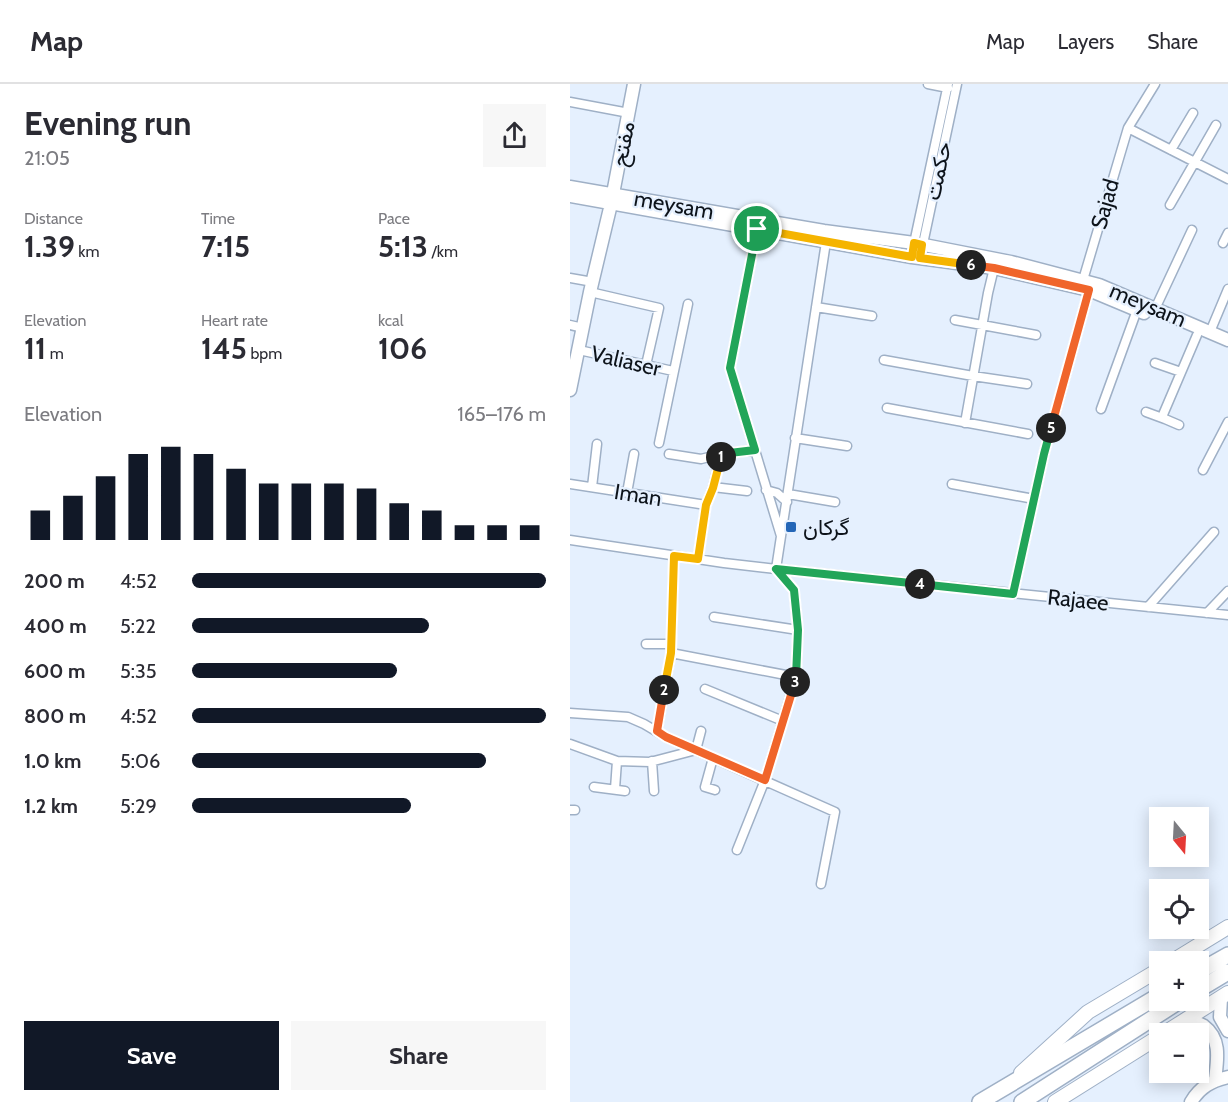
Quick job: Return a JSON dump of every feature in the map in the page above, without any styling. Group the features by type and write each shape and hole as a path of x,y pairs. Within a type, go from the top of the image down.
{"highway":[{"path":"1209,966 1228,955"},
{"path":"1209,983 1228,972"},
{"path":"981,1102 1149,1001"},
{"path":"1022,1102 1164,1011"}],"main road":[{"name":"مفتح","path":"570,390 612,199 634,84"},
{"name":"meysam","path":"570,186 612,199 826,242 1086,285 1099,285 1155,309 1228,347"},
{"name":"meysam","path":"570,196 612,199 918,244 1011,262 1086,285 1137,310 1228,340"},
{"path":"1189,951 1228,927"},
{"path":"1010,1083 1088,1012 1149,976"},
{"path":"1180,1023 1225,995"},
{"path":"1225,995 1220,1017 1228,1031"},
{"path":"1186,1019 1204,1026 1212,1034 1218,1048 1215,1080"},
{"path":"1055,1102 1149,1043"},
{"path":"1191,1102 1204,1086 1228,1077"}],"street":[{"path":"928,84 951,85"},
{"name":"Sajad","path":"1013,594 1044,454 1128,128 1155,84"},
{"name":"حکمت","path":"916,257 951,85"},
{"path":"570,102 629,113"},
{"path":"1171,150 1193,113"},
{"path":"1170,205 1216,125"},
{"path":"1128,128 1228,179"},
{"path":"757,229 730,368 781,537"},
{"path":"1155,309 1192,230"},
{"path":"1223,243 1228,233"},
{"path":"737,850 765,780 796,677 798,630 794,590 776,569 826,242"},
{"path":"965,423 994,268"},
{"path":"570,278 658,308 646,365"},
{"path":"1162,417 1180,372 1228,289"},
{"path":"659,443 688,304"},
{"path":"816,307 872,316"},
{"path":"1101,409 1137,310"},
{"path":"955,320 1036,335"},
{"path":"570,325 583,328"},
{"name":"Valiaser","path":"579,350 673,371"},
{"path":"884,360 1027,384"},
{"path":"1155,363 1180,372"},
{"path":"887,408 1028,434"},
{"path":"1146,412 1179,425"},
{"path":"1203,470 1228,422"},
{"path":"795,438 847,446"},
{"path":"592,488 597,444"},
{"path":"669,454 701,459 755,450"},
{"path":"627,493 634,454"},
{"path":"698,559 706,505 713,488 721,454"},
{"name":"Iman","path":"570,484 706,505"},
{"path":"952,484 1034,499"},
{"path":"713,488 747,490"},
{"path":"766,490 788,498 835,502"},
{"path":"1148,607 1214,532"},
{"name":"Rajaee","path":"570,540 776,569 1228,615"},
{"path":"657,731 671,648 674,556"},
{"path":"1207,613 1228,591"},
{"path":"714,617 798,630"},
{"path":"646,644 796,677"},
{"path":"705,689 783,721"},
{"path":"570,713 628,717 713,758 835,812 821,884"},
{"path":"696,750 702,731"},
{"path":"570,744 617,761 652,761 696,750"},
{"path":"705,787 713,758"},
{"path":"615,789 617,761"},
{"path":"652,761 654,791"},
{"path":"694,785 716,790"},
{"path":"594,787 625,791"}],"place":[{"name":"گرکان","path":"791,527"}],"route":[{"path":"757,229 912,257 914,243 922,245 920,258 994,268 1089,290 1044,454 1013,594 776,569 794,590 798,630 796,677 765,780 657,731 671,653 674,556 698,559 706,505 713,488 721,454 755,450 730,368 757,229"}]}
